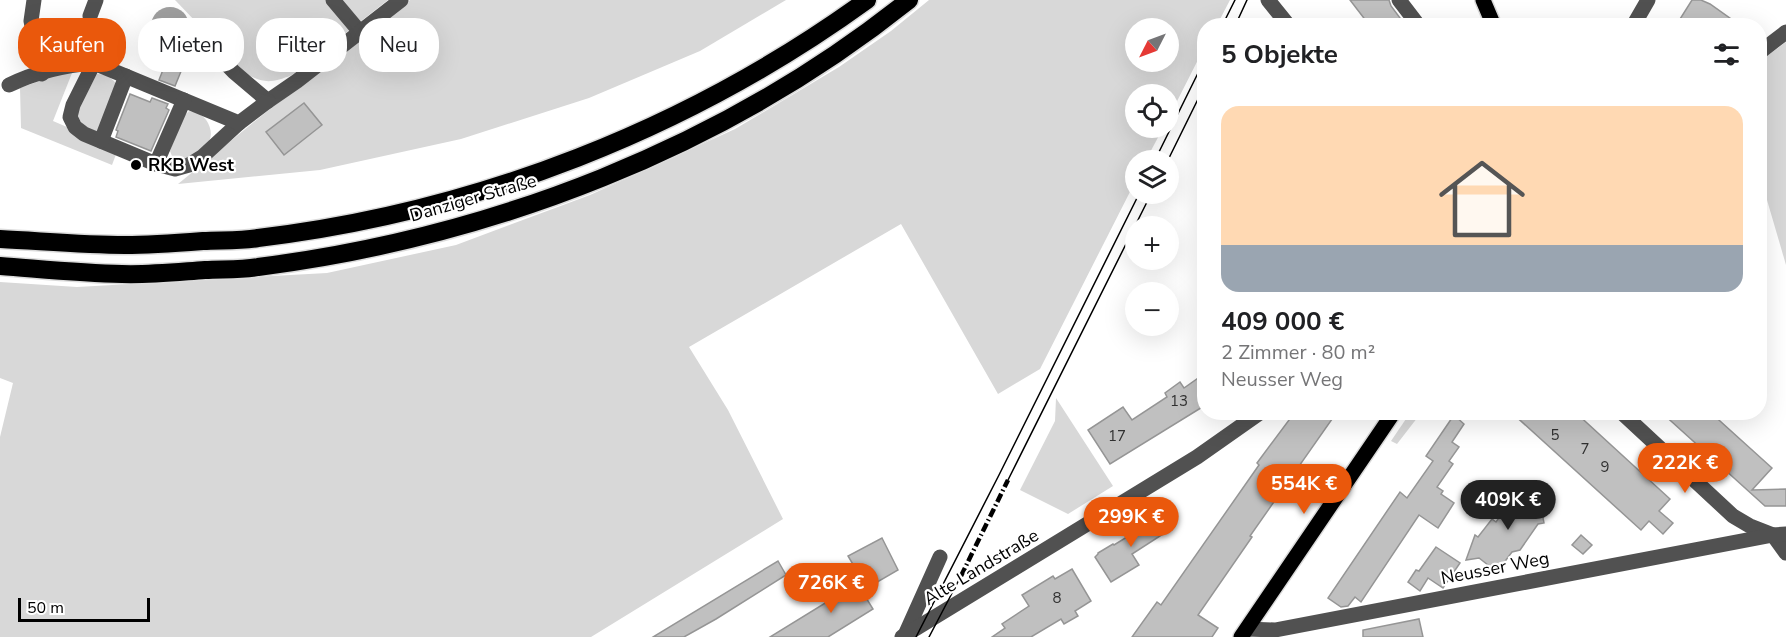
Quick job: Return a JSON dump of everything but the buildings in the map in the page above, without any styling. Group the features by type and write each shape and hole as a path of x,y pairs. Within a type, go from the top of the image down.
{"highway":[{"name":"Danziger Straße","path":"0,239 125,245 257,239 373,220 494,188 608,147 716,96 819,35 867,0"},
{"name":"Danziger Straße","path":"0,266 124,274 257,268 378,247 502,214 618,173 727,120 832,58 909,0"}],"main road":[{"path":"1484,0 1491,18"},
{"path":"1244,633 1389,420"}],"street":[{"path":"34,0 31,21 42,74"},
{"path":"90,16 96,0"},
{"path":"333,0 359,31"},
{"path":"378,18 401,0"},
{"path":"1269,0 1283,18"},
{"path":"1399,0 1413,18"},
{"path":"1638,18 1648,0"},
{"path":"1767,47 1786,32"},
{"path":"89,72 72,105 70,117 75,127 84,134 156,164 176,169 189,165 202,157 239,123 359,33"},
{"path":"9,86 20,80 48,72"},
{"path":"116,72 239,123"},
{"path":"234,72 268,101"},
{"path":"101,141 126,76"},
{"path":"156,164 184,100"},
{"name":"Alte Landstraße","path":"903,636 1197,457 1250,420"},
{"path":"1630,420 1733,516 1750,526 1780,535 1786,553"},
{"name":"Neusser Weg","path":"1244,633 1275,630 1780,535"},
{"path":"903,636 940,557"}],"shaded area":[{"path":"175,0 388,0 365,18 359,18 359,23 347,32 347,18 256,18 256,72 296,72 279,80 263,81 244,72 244,18 192,18"},
{"path":"410,0 786,0 700,51 589,98 461,139 320,170 178,184 318,72 347,72 347,49 359,40 359,72 439,72 439,18 387,18"},
{"path":"929,0 1230,0 1221,18 1197,18 1197,62 1179,97 1179,84 1125,84 1125,138 1158,138 1151,150 1125,150 1125,202 1040,369 998,394 901,224 689,347 728,410 783,519 591,637 0,637 0,437 13,383 0,378 0,282 77,287 327,273 456,245 590,195 735,129 839,67 891,31"},
{"path":"163,8 177,8 184,12 187,18 153,18 156,12"},
{"path":"1786,42 1786,265 1767,200 1767,56"},
{"path":"64,72 71,72 53,121 118,149 112,165 21,128 20,88"},
{"path":"97,74 109,77 118,86 99,134 86,127 75,115"},
{"path":"189,111 204,118 211,131 210,137 204,148 179,163 173,159 170,151 183,117"},
{"path":"1056,398 1113,486 1068,514 1020,490 1055,421"},
{"path":"1405,420 1416,420 1397,444 1391,441"}],"tram line":[{"path":"1226,18 1235,0"},
{"path":"1239,18 1247,0"},
{"path":"1160,150 1197,75"},
{"path":"1173,150 1197,101"},
{"path":"916,637 1134,204"},
{"path":"1008,480 1146,204"},
{"path":"929,637 961,576"}],"railway":[{"path":"961,576 1008,480"}],"place":[{"name":"RKB West","path":"136,165"}]}
